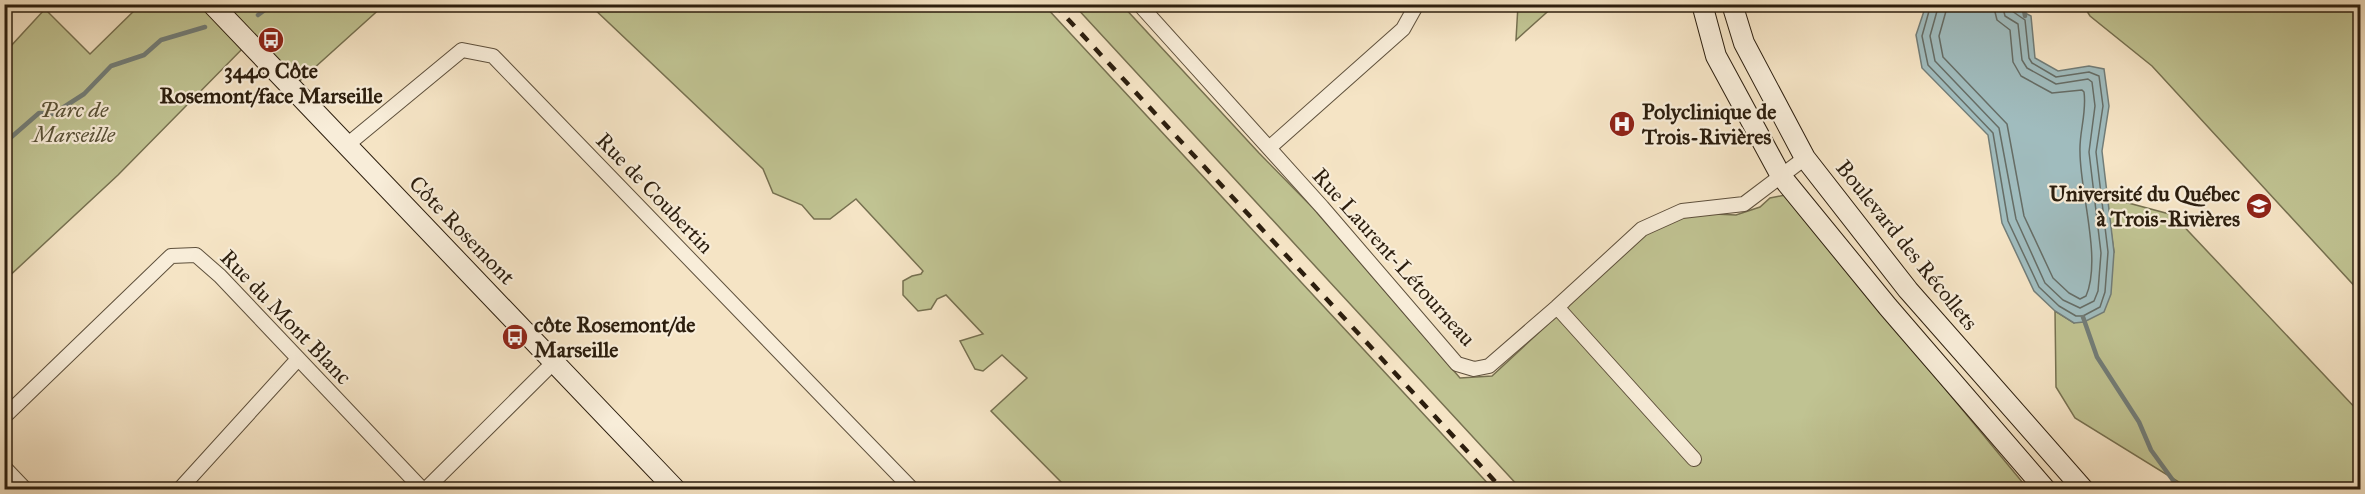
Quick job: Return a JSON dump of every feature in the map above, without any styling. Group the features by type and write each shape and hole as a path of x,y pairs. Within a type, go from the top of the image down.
{"main road":[{"name":"Côte Rosemont","path":"212,4 554,362 671,488"},
{"path":"1702,4 1716,56 1781,176 1888,307 2046,489"},
{"name":"Boulevard des Récollets","path":"1732,4 1744,43 1805,158 1908,290 2084,489"}],"street":[{"name":"Rue Laurent-Létourneau","path":"1139,4 1269,148 1457,364 1474,369 1489,366 1642,229 1682,211 1744,204 1781,176"},
{"path":"1269,148 1403,29 1417,4"},
{"name":"Rue de Coubertin","path":"347,145 462,50 494,56 913,489"},
{"path":"1781,176 1805,158"},
{"name":"Rue du Mont Blanc","path":"4,417 171,256 196,255 220,276 424,489"},
{"path":"1557,307 1694,459"},
{"path":"179,489 298,359"},
{"path":"424,489 554,362"},
{"path":"4,467 26,489"}],"green space":[{"path":"1518,4 1555,5 1516,40"},
{"name":"Parc de Marseille","path":"140,5 384,5 292,88 249,42 118,175 5,280 4,50 9,48 45,9 90,54"},
{"path":"590,5 1044,5 1493,489 1068,489 991,411 1027,378 1002,355 983,371 975,369 960,341 983,334 946,295 937,299 931,309 918,311 903,295 903,281 923,271 856,199 830,219 814,219 802,205 773,193 763,169"},
{"path":"1074,5 1122,5 1313,208 1460,378 1492,376 1645,234 1681,217 1736,215 1760,207 1770,198 1785,195 2028,489 1521,489"},
{"path":"2083,5 2360,5 2360,292 2152,66 2090,16"},
{"path":"2106,197 2173,215 2360,413 2360,489 2319,489 2306,484 2291,489 2190,489 2075,418 2056,387 2055,311 2074,323 2114,252"}],"water":[{"path":"1926,5 2010,5 2031,16 2035,58 2058,71 2089,66 2104,69 2109,106 2102,151 2114,252 2111,294 2104,312 2084,322 2074,323 2055,311 2034,291 2002,223 1988,135 1922,68 1916,35"}],"waterway":[{"path":"258,15 273,4"},
{"path":"2023,4 2025,16"},
{"path":"4,146 39,113 53,114 84,94 111,66 144,55 161,40 205,27"},
{"path":"2083,317 2097,357 2139,422 2151,450 2180,490"}],"railway":[{"path":"1054,4 1503,490"}],"place":[{"name":"3440 Côte Rosemont/face Marseille","path":"271,40"},
{"name":"Polyclinique de Trois-Rivières","path":"1622,124"},
{"name":"Université du Québec à Trois-Rivières","path":"2259,206"},
{"name":"côte Rosemont/de Marseille","path":"515,337"}]}
